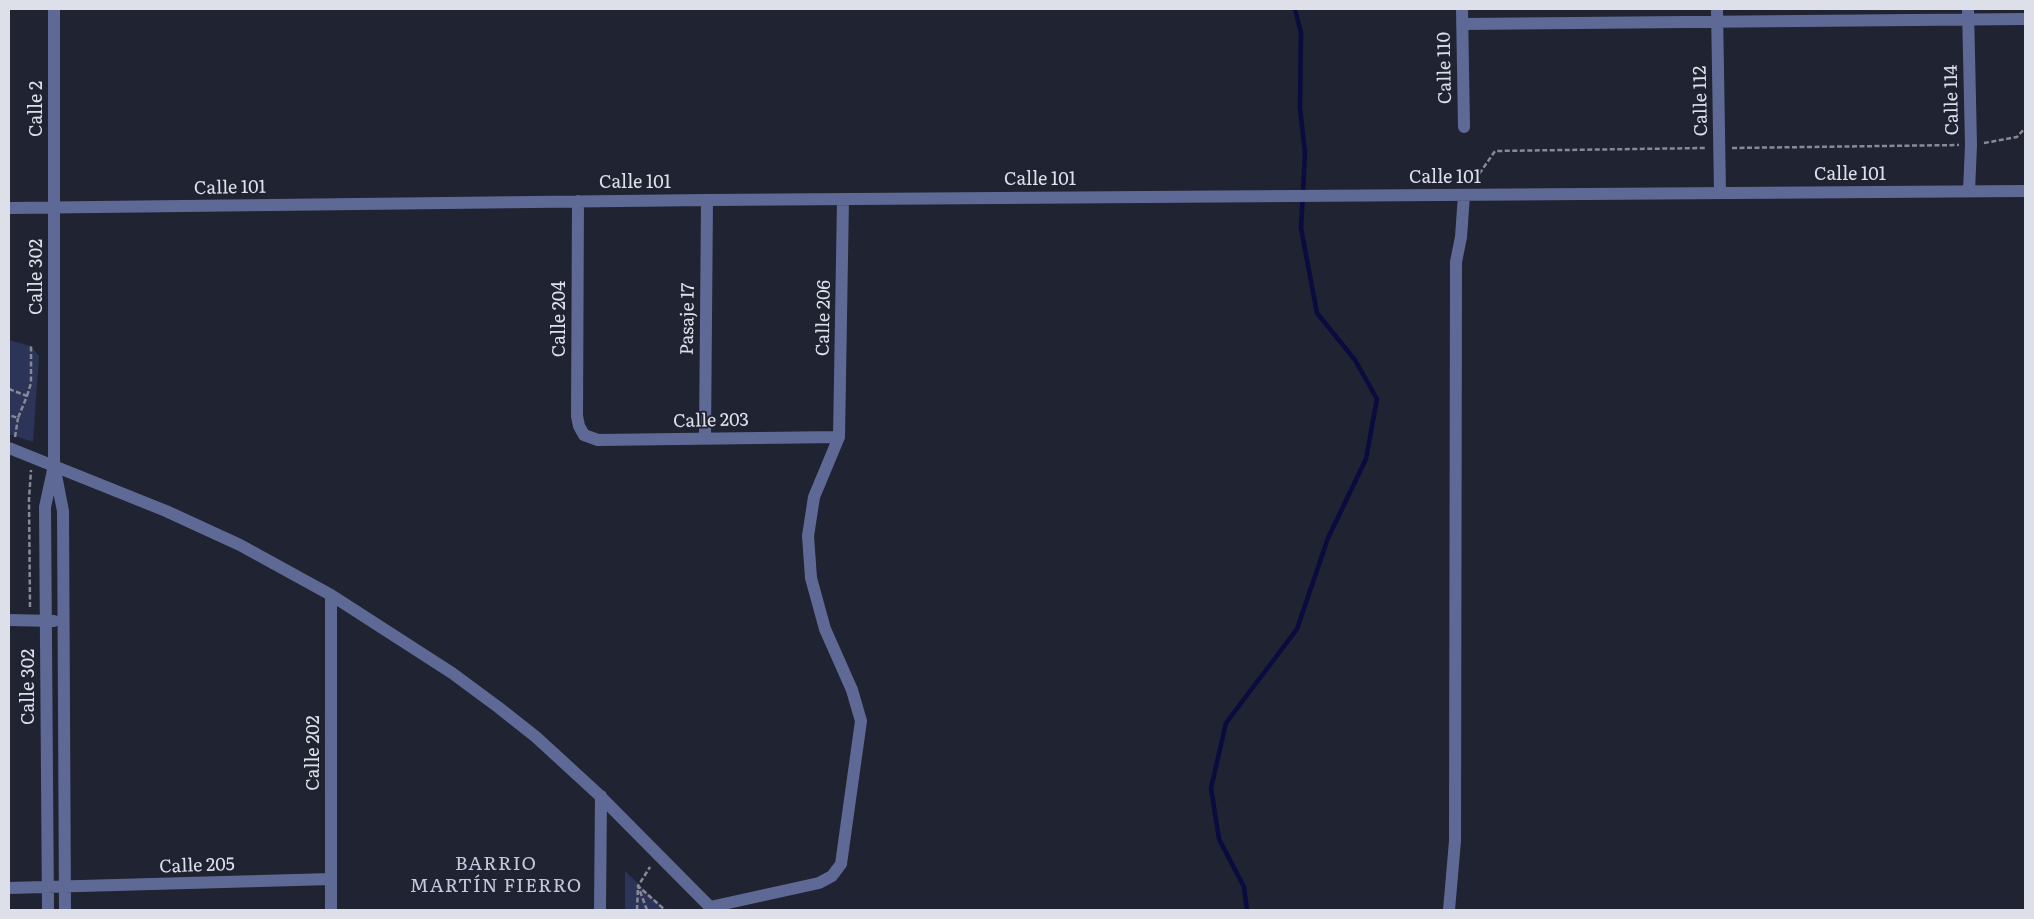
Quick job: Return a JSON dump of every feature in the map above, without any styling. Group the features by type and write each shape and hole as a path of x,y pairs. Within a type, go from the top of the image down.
{"street":[{"name":"Calle 2","path":"54,9 55,208"},
{"name":"Calle 110","path":"1462,9 1464,128"},
{"name":"Calle 112","path":"1717,9 1720,193"},
{"path":"1462,24 1717,23 1968,14 2025,19"},
{"name":"Calle 114","path":"1968,14 1971,145 1969,191"},
{"name":"Calle 101","path":"9,208 578,201 2025,190"},
{"path":"1449,910 1454,841 1456,262 1461,237 1464,195"},
{"name":"Calle 206","path":"840,437 844,199"},
{"name":"Pasaje 17","path":"705,438 707,200"},
{"name":"Calle 204","path":"578,201 577,416 579,426 584,435"},
{"name":"Calle 302","path":"55,208 54,465 63,511 65,910"},
{"name":"Calle 203","path":"584,435 598,440 840,437"},
{"path":"11,448 166,511 240,545 331,595 452,673 536,737 600,796 712,909 819,883 832,876 841,864 861,722 852,690 825,630 811,578 808,536 814,497 840,437"},
{"name":"Calle 302","path":"48,910 45,507 54,465"},
{"name":"Calle 202","path":"331,595 331,910"},
{"path":"9,620 64,621"},
{"path":"600,796 600,910"},
{"name":"Calle 205","path":"9,888 65,888 331,879"}],"path":[{"path":"1464,195 1495,151 1971,145 2017,137 2025,128"},
{"path":"11,448 18,418 31,383 31,346"},
{"path":"9,389 27,396"},
{"path":"9,415 18,418"},
{"path":"637,910 638,886 658,854"},
{"path":"638,886 647,910"},
{"path":"638,886 665,910"}],"shaded area":[{"path":"9,340 31,346 39,356 33,442 9,434"},
{"path":"625,871 666,910 625,910"}],"waterway":[{"path":"1247,910 1244,887 1219,839 1211,788 1226,723 1297,629 1328,538 1366,459 1377,399 1355,360 1317,313 1301,228 1305,153 1300,108 1301,33 1295,9"}],"district":[{"name":"BARRIO MARTÍN FIERRO","path":"496,875"}]}
